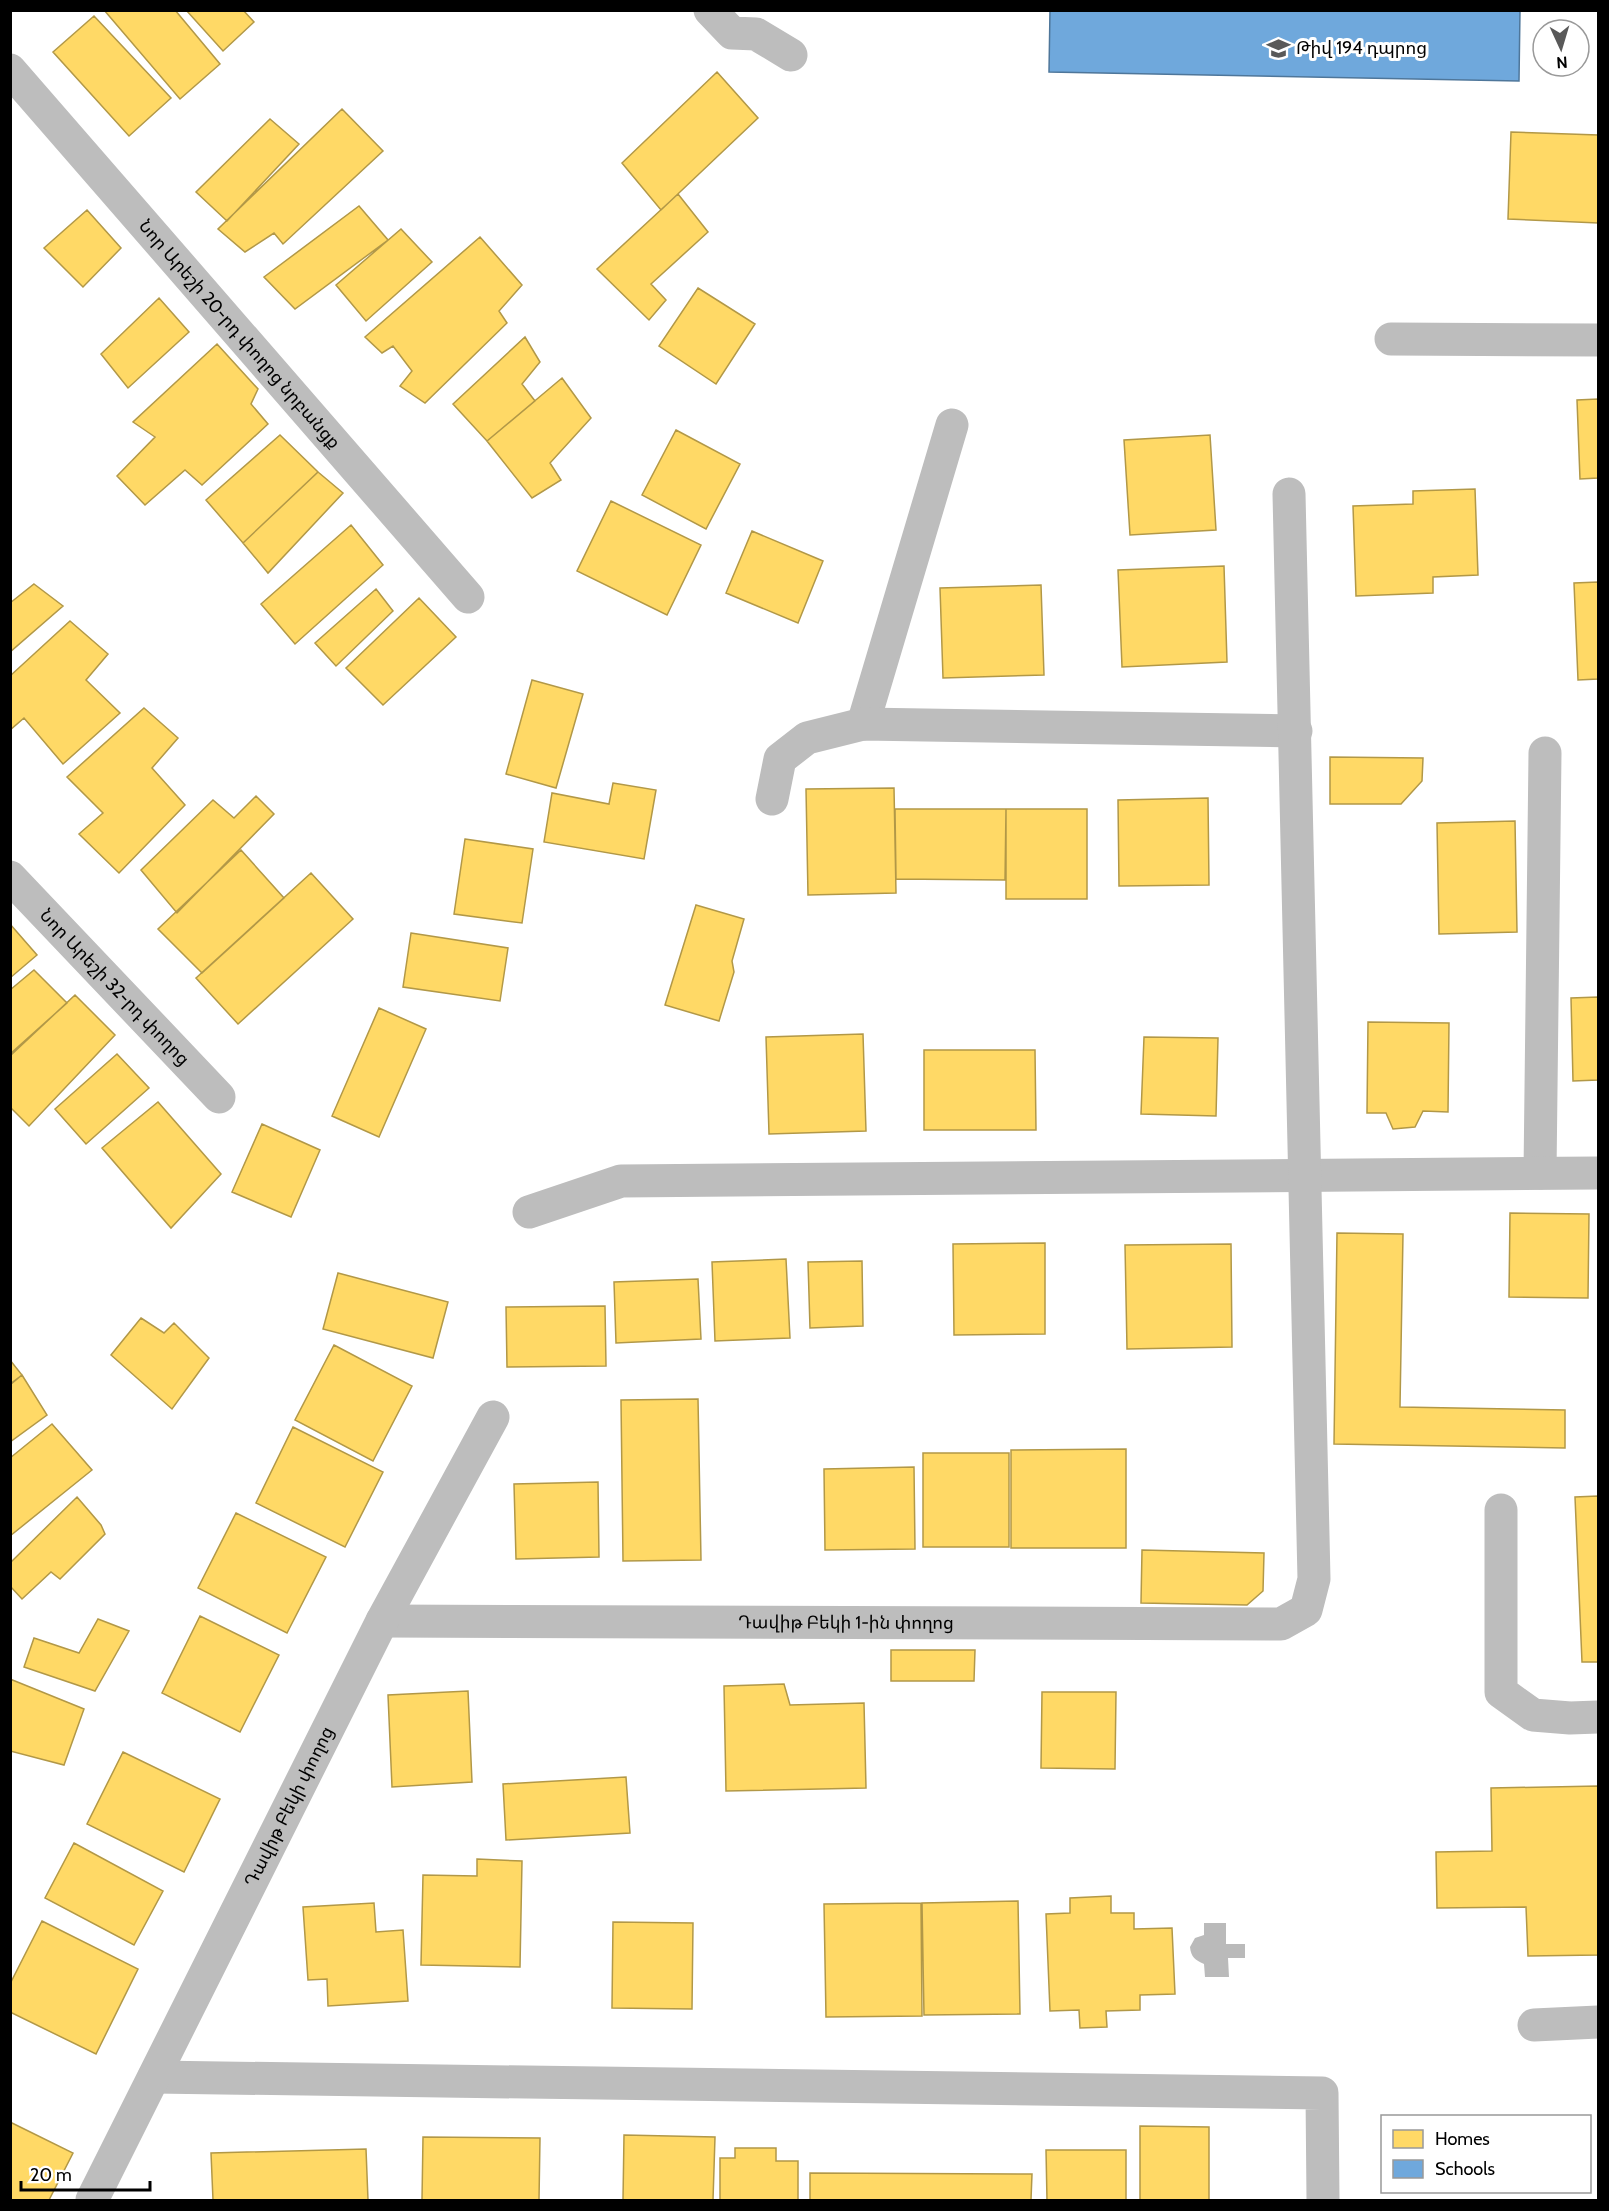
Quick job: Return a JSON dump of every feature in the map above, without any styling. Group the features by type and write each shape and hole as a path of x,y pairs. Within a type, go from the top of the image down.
{"street":[{"path":"710,10 732,33 756,34 791,55"},
{"name":"Նոր Արեշի 20-րդ փողոց նրբանցք","path":"10,70 468,597"},
{"path":"1391,339 1599,340"},
{"path":"863,724 952,425"},
{"path":"1289,494 1296,730 1304,1175"},
{"path":"772,800 780,759 807,738 863,724 1296,730"},
{"path":"1540,1173 1545,753"},
{"name":"Նոր Արեշի 32-րդ փողոց","path":"10,877 219,1097"},
{"path":"529,1212 621,1181 1599,1173"},
{"name":"Դավիթ Բեկի 1-ին փողոց","path":"382,1622 1281,1624 1306,1610 1314,1579 1304,1175"},
{"name":"Դավիթ Բեկի փողոց","path":"92,2200 382,1622 493,1417"},
{"path":"1501,1510 1501,1692 1533,1715 1570,1718 1599,1717"},
{"path":"1534,2025 1599,2022"},
{"path":"154,2077 1322,2093 1323,2200"}],"shaded area":[{"path":"1204,1923 1226,1923 1226,1944 1245,1944 1245,1958 1228,1958 1229,1977 1205,1977 1204,1964 1192,1956 1190,1947 1195,1938 1204,1935"}],"building: Homes":[{"path":"104,10 175,10 220,64 180,99"},
{"path":"186,10 243,10 254,22 223,51"},
{"path":"94,16 171,98 129,136 53,52"},
{"path":"717,72 758,118 661,210 622,163"},
{"path":"342,109 383,151 283,244 274,233 245,252 218,229"},
{"path":"270,119 299,144 227,221 196,192"},
{"path":"1511,132 1598,135 1598,223 1508,219"},
{"path":"678,194 708,232 651,284 666,300 649,320 597,269"},
{"path":"359,206 388,240 295,309 264,277"},
{"path":"87,210 121,248 83,287 44,248"},
{"path":"401,229 432,262 366,321 336,285"},
{"path":"480,237 522,285 499,311 507,323 425,403 400,386 412,371 393,346 382,353 365,337"},
{"path":"698,288 755,324 716,384 659,346"},
{"path":"159,298 189,332 128,388 101,354"},
{"path":"525,337 540,362 522,384 535,401 487,441 453,404"},
{"path":"217,344 258,389 251,404 268,424 202,485 185,470 145,505 117,476 155,437 133,422"},
{"path":"562,378 591,418 550,463 561,480 532,498 487,441"},
{"path":"1598,399 1598,478 1580,479 1577,400"},
{"path":"676,430 740,464 706,529 642,495"},
{"path":"280,435 318,472 243,543 206,500"},
{"path":"1210,435 1216,530 1130,535 1124,440"},
{"path":"318,472 343,493 268,573 243,543"},
{"path":"1475,489 1478,575 1433,577 1433,593 1356,596 1353,506 1413,504 1413,491"},
{"path":"611,501 701,545 667,615 577,571"},
{"path":"351,525 383,565 295,644 261,604"},
{"path":"752,531 823,561 798,623 726,593"},
{"path":"1224,566 1227,662 1122,667 1118,570"},
{"path":"1598,582 1598,679 1578,680 1574,583"},
{"path":"34,584 63,606 10,652 10,603"},
{"path":"1041,585 1044,675 943,678 940,588"},
{"path":"376,589 393,611 336,666 315,643"},
{"path":"419,598 456,637 383,705 346,668"},
{"path":"70,621 108,654 86,680 120,713 63,764 24,718 10,730 10,676"},
{"path":"532,680 583,694 556,788 506,774"},
{"path":"144,708 178,738 152,768 185,805 119,873 79,834 103,813 67,777"},
{"path":"1330,757 1423,758 1422,781 1401,804 1330,804"},
{"path":"613,783 656,790 644,859 544,842 552,793 609,804"},
{"path":"894,788 896,893 808,895 806,789"},
{"path":"256,796 274,814 177,913 141,870 213,800 234,818"},
{"path":"1208,798 1209,885 1119,886 1118,800"},
{"path":"895,809 1006,809 1005,880 896,879"},
{"path":"1006,809 1087,809 1087,899 1006,899"},
{"path":"1515,821 1517,932 1439,934 1437,823"},
{"path":"465,839 533,849 522,923 454,914"},
{"path":"241,850 284,898 202,973 158,929"},
{"path":"311,873 353,919 238,1024 196,978"},
{"path":"696,905 744,919 732,961 734,972 719,1021 665,1005"},
{"path":"10,924 37,955 10,978"},
{"path":"411,933 508,948 500,1001 403,987"},
{"path":"34,970 67,1003 10,1054 10,990"},
{"path":"75,995 115,1035 29,1126 10,1107 10,1056"},
{"path":"1598,997 1598,1080 1573,1081 1571,998"},
{"path":"379,1008 426,1029 379,1137 332,1116"},
{"path":"1368,1022 1449,1023 1448,1112 1423,1111 1415,1127 1393,1129 1386,1113 1367,1113"},
{"path":"863,1034 866,1131 769,1134 766,1037"},
{"path":"1144,1037 1218,1038 1216,1116 1141,1114"},
{"path":"924,1050 1035,1050 1036,1130 924,1130"},
{"path":"117,1054 149,1088 86,1144 55,1109"},
{"path":"158,1102 221,1174 171,1228 102,1148"},
{"path":"262,1124 320,1150 291,1217 232,1192"},
{"path":"1510,1213 1589,1214 1588,1298 1509,1297"},
{"path":"1337,1233 1403,1234 1400,1407 1565,1410 1565,1448 1334,1444"},
{"path":"1045,1243 1045,1334 954,1335 953,1244"},
{"path":"1231,1244 1232,1347 1127,1349 1125,1245"},
{"path":"786,1259 790,1338 715,1341 712,1262"},
{"path":"862,1261 863,1326 810,1328 808,1262"},
{"path":"338,1273 448,1302 433,1358 323,1329"},
{"path":"698,1279 701,1339 616,1343 614,1282"},
{"path":"605,1306 606,1366 507,1367 506,1307"},
{"path":"141,1318 164,1333 174,1323 209,1358 172,1409 111,1355"},
{"path":"334,1345 412,1386 373,1461 295,1420"},
{"path":"10,1360 22,1375 10,1384"},
{"path":"22,1375 47,1415 10,1442 10,1385"},
{"path":"698,1399 701,1560 623,1561 621,1400"},
{"path":"52,1424 92,1470 10,1536 10,1458"},
{"path":"293,1427 383,1472 345,1547 256,1503"},
{"path":"1126,1449 1126,1548 1011,1548 1011,1450"},
{"path":"923,1453 1009,1453 1009,1547 923,1547"},
{"path":"914,1467 915,1549 825,1550 824,1469"},
{"path":"598,1482 599,1557 516,1559 514,1484"},
{"path":"1598,1496 1598,1662 1582,1662 1575,1497"},
{"path":"77,1497 101,1525 105,1534 60,1579 51,1572 22,1599 10,1586 10,1563"},
{"path":"236,1513 326,1557 287,1633 198,1588"},
{"path":"1142,1550 1264,1553 1263,1591 1247,1605 1141,1603"},
{"path":"200,1616 279,1655 240,1732 162,1693"},
{"path":"98,1619 129,1631 95,1691 24,1667 34,1638 79,1653"},
{"path":"891,1650 975,1650 974,1681 891,1681"},
{"path":"10,1679 84,1709 64,1765 10,1751"},
{"path":"784,1684 790,1705 864,1703 866,1788 726,1791 724,1686"},
{"path":"468,1691 472,1782 392,1787 388,1695"},
{"path":"1042,1692 1116,1692 1115,1769 1041,1768"},
{"path":"123,1752 220,1799 184,1872 87,1824"},
{"path":"626,1777 630,1833 506,1840 503,1784"},
{"path":"1598,1786 1598,1955 1528,1956 1526,1907 1437,1908 1436,1852 1492,1851 1491,1788"},
{"path":"74,1843 163,1891 134,1945 45,1898"},
{"path":"477,1859 522,1861 520,1967 421,1965 423,1875 477,1876"},
{"path":"1111,1896 1111,1913 1134,1913 1134,1929 1172,1928 1175,1994 1140,1995 1140,2010 1106,2011 1107,2027 1080,2028 1079,2010 1050,2011 1046,1914 1070,1913 1070,1898"},
{"path":"1018,1901 1020,2014 924,2015 922,1903"},
{"path":"374,1903 376,1932 403,1930 408,2001 328,2006 327,1979 308,1980 303,1907"},
{"path":"921,1903 922,2016 826,2017 824,1904"},
{"path":"42,1921 138,1969 96,2054 10,2012 10,1984"},
{"path":"613,1922 693,1923 692,2009 612,2008"},
{"path":"10,2122 73,2153 49,2200 10,2200"},
{"path":"1140,2126 1209,2127 1209,2200 1140,2200"},
{"path":"624,2135 715,2137 713,2200 623,2200"},
{"path":"423,2137 540,2138 539,2200 422,2200"},
{"path":"735,2148 776,2148 776,2161 798,2161 798,2200 720,2200 720,2158 735,2158"},
{"path":"366,2149 368,2200 213,2200 211,2153"},
{"path":"1046,2150 1126,2150 1126,2200 1047,2200"},
{"path":"810,2173 1032,2174 1031,2200 810,2200"}],"building: Schools":[{"name":"Թիվ 194 դպրոց","path":"1050,10 1520,10 1519,81 1049,72"}],"place":[{"name":"Թիվ 194 դպրոց","path":"1278,48"}]}
